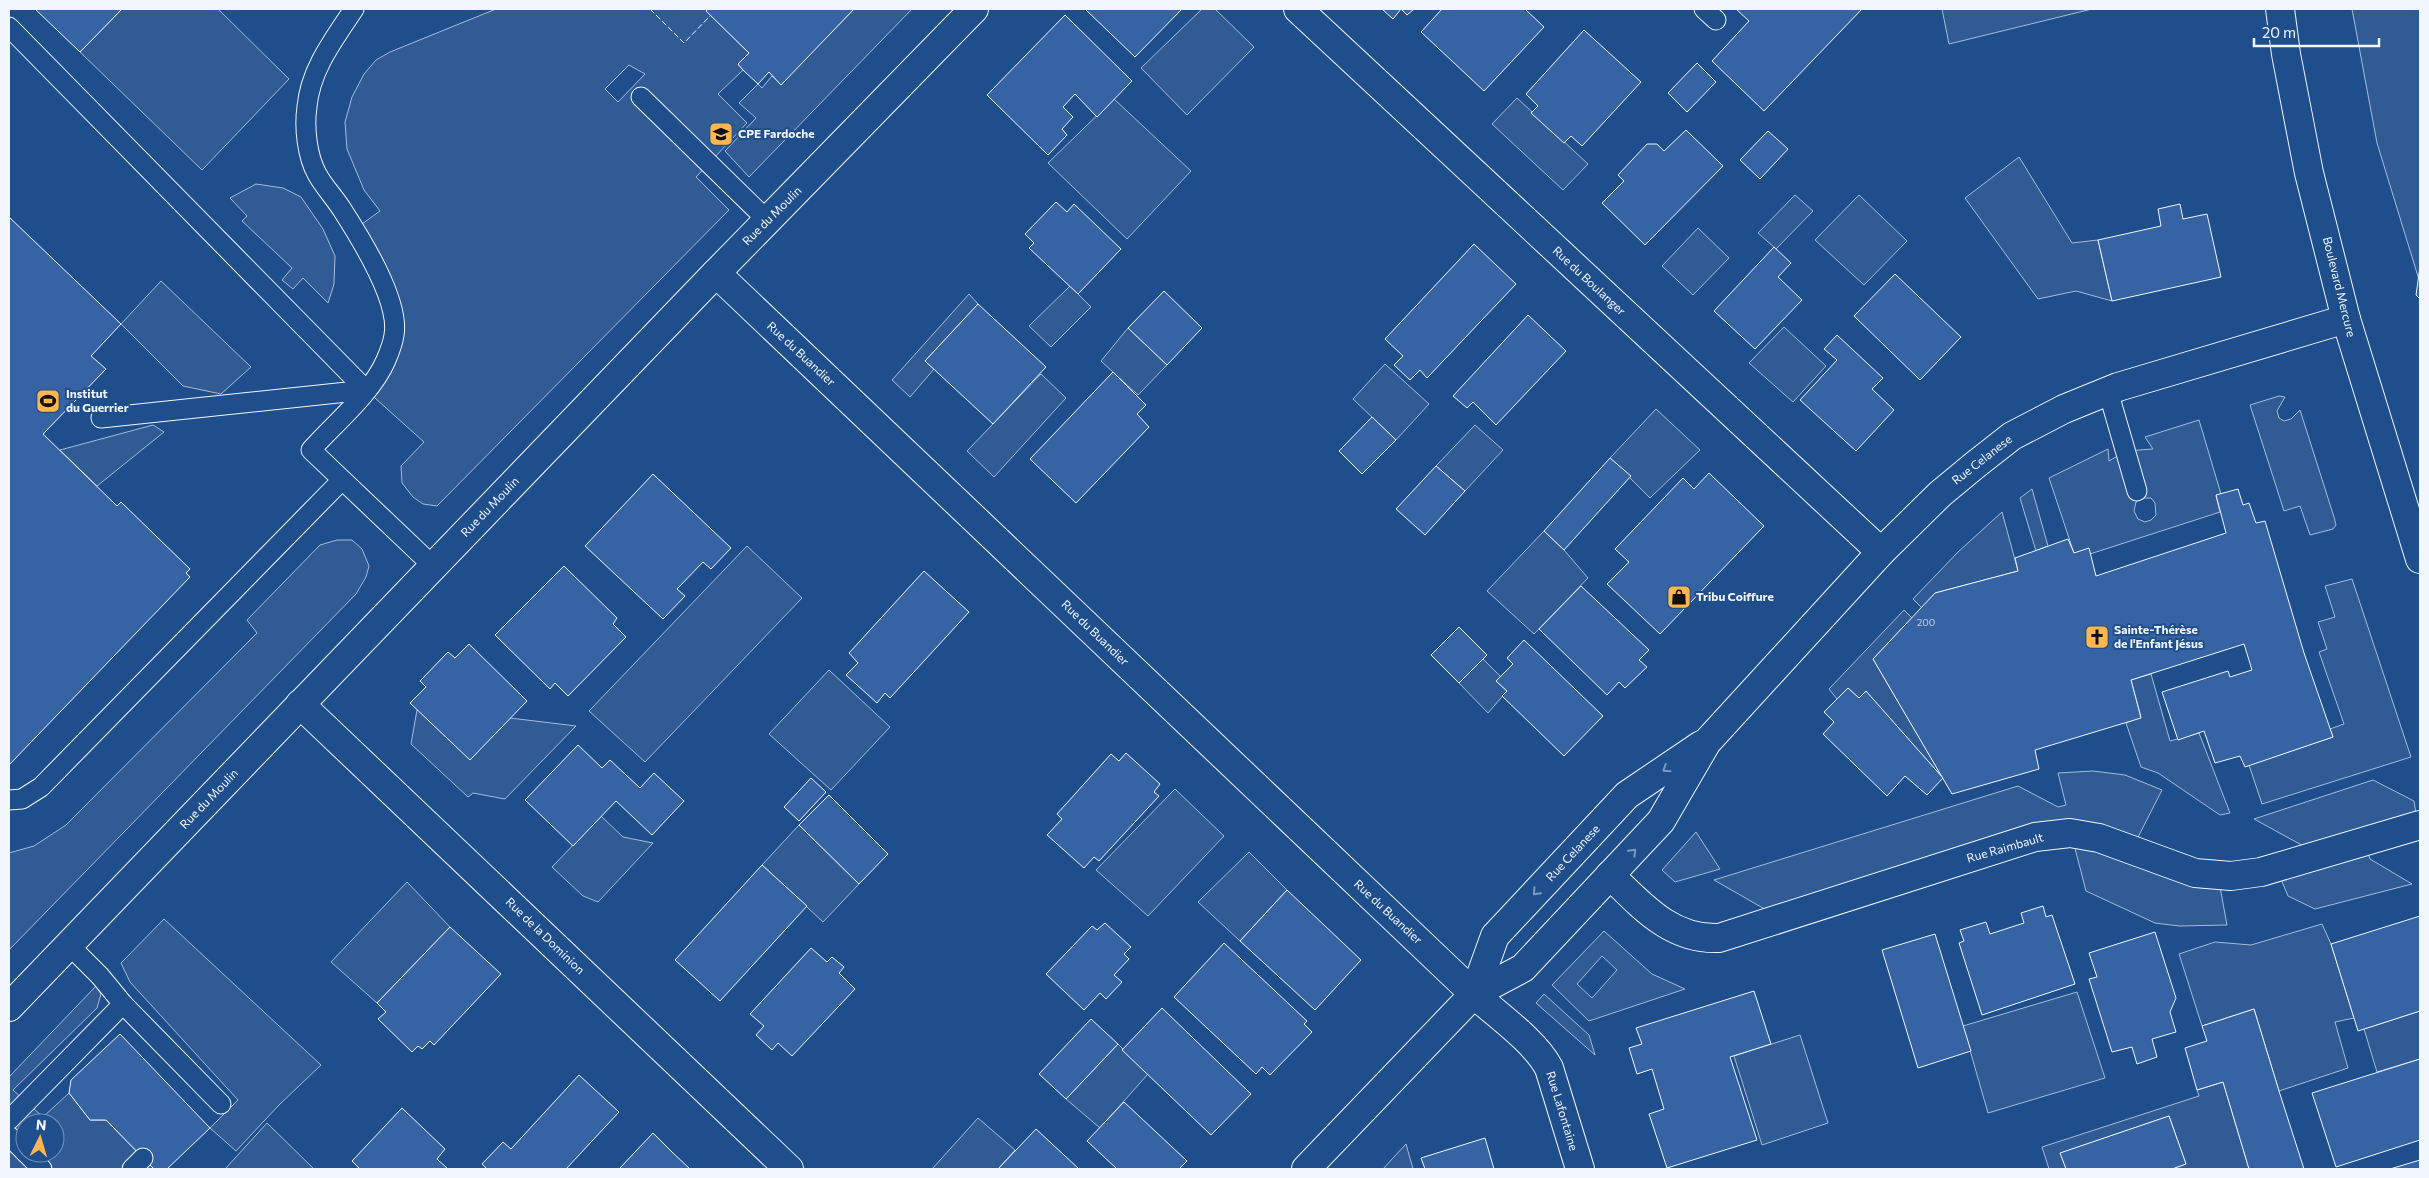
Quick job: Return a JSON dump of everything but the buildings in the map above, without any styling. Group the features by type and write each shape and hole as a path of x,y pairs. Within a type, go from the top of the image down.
{"street":[{"name":"Rue du Moulin","path":"9,1007 767,220 974,9"},
{"name":"Rue du Boulanger","path":"1298,9 1881,552"},
{"name":"Boulevard Mercure","path":"2280,9 2294,98 2309,173 2346,319 2420,559"},
{"name":"Rue du Buandier","path":"716,273 1474,994"},
{"name":"Rue Celanese","path":"1306,1169 1474,994 1523,968 1661,821 1707,742 1881,552 1940,494 2012,436 2064,409 2108,391 2346,319"},
{"name":"Rue de la Dominion","path":"300,704 789,1169"},
{"name":"Rue Celanese","path":"1474,994 1495,936 1627,795 1707,742"},
{"name":"Rue Raimbault","path":"1610,875 1654,918 1672,928 1704,939 1719,938 2036,837 2070,833 2099,838 2195,873 2231,876 2261,872 2420,825"},
{"name":"Rue Lafontaine","path":"1474,994 1518,1032 1546,1062 1580,1169"}],"lane":[{"path":"354,9 327,49 313,79 307,107 307,137 316,172 343,210 374,262 391,304 394,334 386,361 366,390 311,450 433,566"},
{"path":"9,27 366,390"},
{"path":"641,97 767,220"},
{"path":"101,418 366,390"},
{"path":"2108,391 2137,491"},
{"path":"9,800 22,799 40,787 342,480"},
{"path":"69,945 100,976 123,1004 221,1104"},
{"path":"9,1120 123,1004"}],"shaded area":[{"path":"122,9 218,9 289,79 202,170 80,52"},
{"path":"496,9 708,9 706,11 749,53 738,64 743,70 718,94 747,123 696,177 729,210 437,506 423,504 413,497 402,483 401,466 424,442 366,390 394,334 355,229 380,211 364,190 347,149 345,122 352,97 364,74 376,60 390,52","holes":["629,65 645,74 618,102 605,89"]},
{"path":"854,9 912,9 749,177 725,151 756,118 739,103 758,84 762,88 772,76 781,84"},
{"path":"1202,9 1215,9 1254,47 1187,115 1141,68"},
{"path":"1942,9 2092,9 1949,44"},
{"path":"2352,9 2420,9 2420,283 2377,143"},
{"path":"1517,98 1588,164 1563,190 1492,124"},
{"path":"1114,99 1191,171 1127,239 1048,163"},
{"path":"2019,157 2072,243 2098,240 2112,301 2076,291 2038,299 1965,198"},
{"path":"256,184 283,188 301,197 323,229 335,256 334,284 328,303 303,278 293,289 282,280 292,268 242,221 247,216 230,198"},
{"path":"1795,195 1813,211 1776,249 1758,233"},
{"path":"1859,195 1907,241 1864,285 1815,240"},
{"path":"1698,228 1729,258 1693,295 1662,266"},
{"path":"161,281 251,367 221,394 183,386 121,324"},
{"path":"1070,286 1091,307 1051,347 1029,326"},
{"path":"969,294 978,304 925,361 934,369 910,397 892,380"},
{"path":"1784,327 1826,366 1793,402 1749,363"},
{"path":"1128,328 1167,365 1138,395 1101,361"},
{"path":"1385,364 1429,404 1396,440 1353,399"},
{"path":"1041,374 1066,398 994,477 967,451"},
{"path":"2279,396 2285,397 2277,411 2279,418 2284,421 2291,419 2300,410 2334,517 2336,525 2333,529 2310,535 2300,506 2284,511 2250,405"},
{"path":"1656,409 1700,450 1650,498 1610,458"},
{"path":"2199,420 2221,494 2216,496 2220,512 2090,554 2074,553 2049,478 2108,449 2109,461 2126,451 2153,449 2145,437","holes":["2143,498 2151,498 2155,503 2156,515 2151,520 2145,522 2138,519 2134,511 2136,502"]},
{"path":"153,425 164,432 97,486 60,450"},
{"path":"1475,425 1503,450 1465,491 1436,466"},
{"path":"2032,489 2048,546 2036,551 2020,498"},
{"path":"2002,512 2018,571 1935,593 1922,608 1913,599 1958,552"},
{"path":"1544,531 1564,550 1588,578 1534,634 1487,591"},
{"path":"337,540 352,540 362,549 369,566 366,577 356,594 9,950 9,853 34,846 66,825 257,633 247,620 320,545"},
{"path":"747,546 802,598 645,762 589,711"},
{"path":"2352,579 2411,757 2262,804 2249,765 2333,737 2330,729 2344,724 2319,652 2327,649 2318,622 2335,617 2325,586"},
{"path":"1904,610 1912,618 1873,659 1943,778 1866,692 1859,698 1848,688 1837,699 1829,689"},
{"path":"1483,659 1501,677 1497,682 1507,691 1488,713 1459,683"},
{"path":"829,670 890,727 831,790 769,734"},
{"path":"2151,674 2170,741 2199,733 2230,813 2220,815 2158,773 2141,767 2126,723 2141,717 2131,680"},
{"path":"417,710 576,726 505,799 473,793 468,797 411,744"},
{"path":"2093,771 2125,775 2162,790 2132,849 2218,876 2227,925 2179,926 2155,923 2086,891 2071,833 1782,919 1714,880 2018,786 2058,807 2066,805 2058,773"},
{"path":"2373,780 2414,801 2418,826 2364,842 2370,859 2412,884 2315,909 2288,896 2276,867 2318,854 2254,819"},
{"path":"1175,789 1224,836 1148,916 1096,870"},
{"path":"601,816 623,837 653,843 598,902 583,896 552,867"},
{"path":"799,825 859,884 823,922 762,865"},
{"path":"1696,832 1720,869 1675,882 1662,870"},
{"path":"1249,852 1287,890 1240,941 1198,902"},
{"path":"407,882 450,927 377,1003 331,962"},
{"path":"164,919 321,1065 279,1105 236,1151 210,1128 238,1100 130,982 121,963"},
{"path":"2322,924 2331,944 2354,1018 2335,1022 2348,1068 2279,1091 2254,1009 2202,1026 2179,954 2215,942 2251,945"},
{"path":"1604,931 1652,974 1685,989 1589,1021 1552,985","holes":["1602,956 1617,970 1592,998 1577,984"]},
{"path":"96,986 101,994 97,1008 13,1090 39,1113 15,1113 15,1163 65,1163 65,1113 47,1113 69,1093 90,1120 106,1120 154,1169 9,1169 9,1077"},
{"path":"2077,992 2105,1078 1988,1113 1963,1026"},
{"path":"1544,994 1589,1035 1595,1055 1536,1003"},
{"path":"2420,1011 2420,1059 2377,1072 2364,1029"},
{"path":"1800,1035 1828,1123 1762,1145 1734,1056"},
{"path":"1118,1044 1148,1074 1100,1128 1066,1099"},
{"path":"2223,1082 2249,1169 2172,1169 2186,1164 2169,1116 2061,1153 2066,1169 2049,1169 2042,1147 2199,1096 2197,1090"},
{"path":"978,1118 1015,1150 998,1169 932,1169"},
{"path":"267,1123 314,1169 225,1169"},
{"path":"1406,1144 1413,1169 1383,1169 1392,1159"}],"fence":[{"path":"650,9 684,43 710,16"}],"place":[{"name":"CPE Fardoche","path":"721,134"},
{"name":"Institut du Guerrier","path":"48,401"},
{"name":"Tribu Coiffure","path":"1679,597"},
{"name":"Sainte-Thérèse de l'Enfant Jésus","path":"2097,637"}]}
